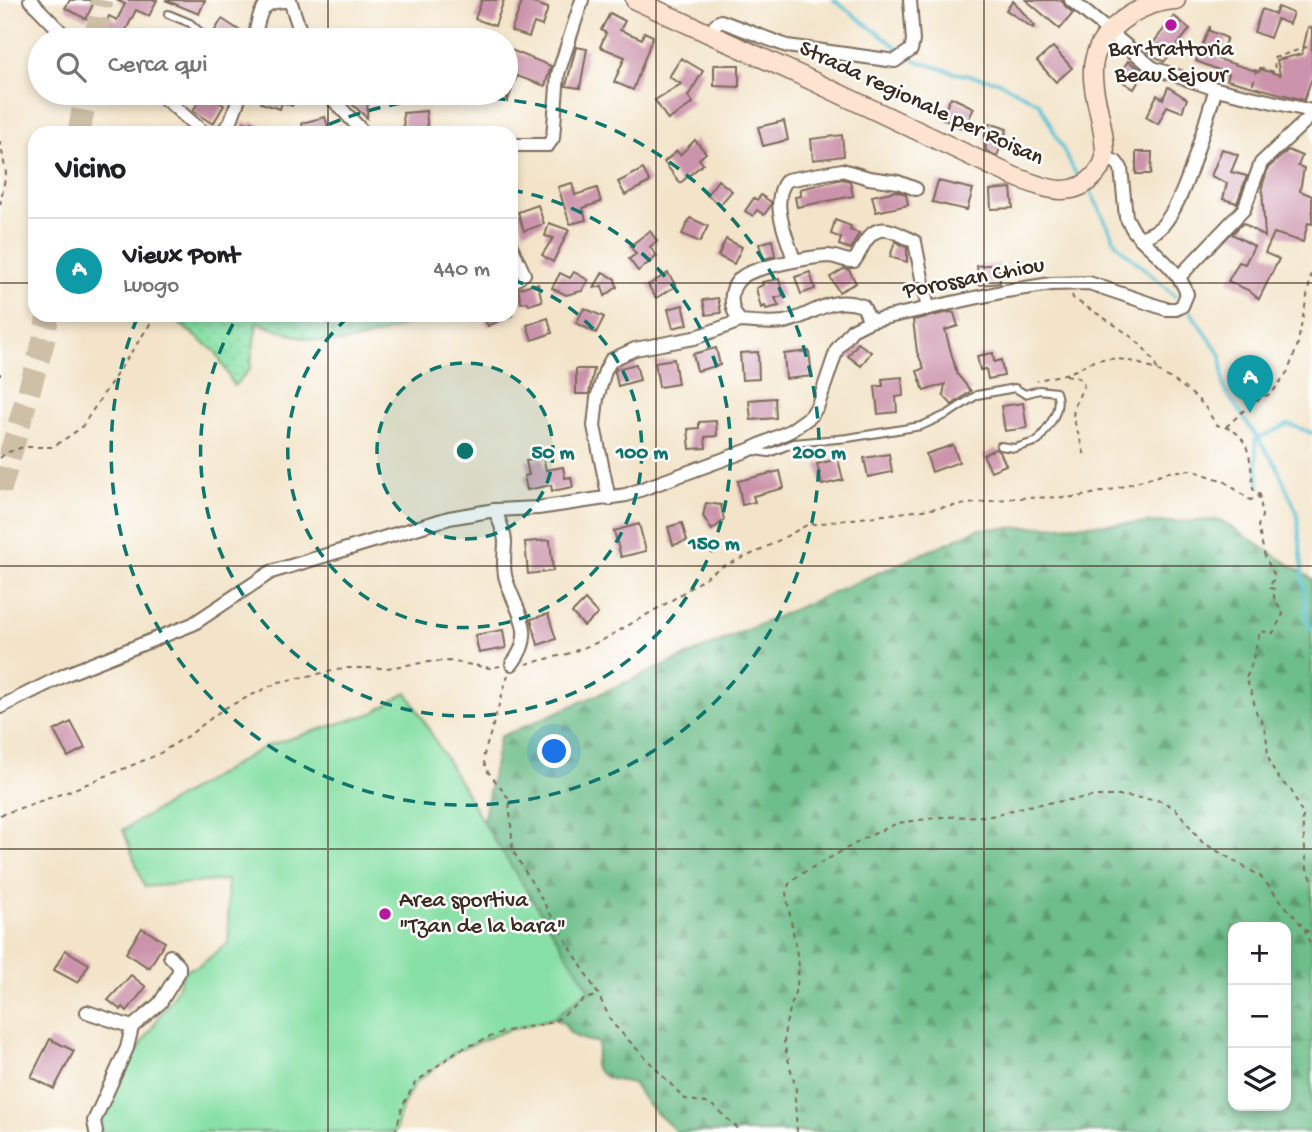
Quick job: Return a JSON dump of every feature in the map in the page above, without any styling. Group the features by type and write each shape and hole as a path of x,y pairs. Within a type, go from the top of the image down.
{"main road":[{"name":"Strada regionale per Roisan","path":"635,0 1046,189 1070,191 1083,185 1101,168 1105,158"},
{"path":"1105,158 1092,80 1092,67 1097,52 1109,31 1141,9 1176,0"}],"street":[{"path":"30,0 57,28"},
{"path":"518,145 548,145 553,138 558,74 582,0"},
{"path":"711,34 716,24 721,21 787,46 887,61 900,60 911,50 910,0"},
{"path":"257,28 260,12 271,1 290,1 299,28"},
{"path":"1078,2 1153,68 1216,89 1312,113"},
{"path":"1140,238 1153,234 1162,227 1177,204 1216,89"},
{"path":"172,105 196,126"},
{"path":"227,126 237,105"},
{"path":"338,105 358,126"},
{"path":"1105,158 1116,162 1121,168 1126,217 1133,230 1178,277 1244,209 1261,163 1312,113"},
{"path":"794,260 780,211 780,190 787,180 842,170 869,178 898,182 916,189"},
{"path":"740,321 731,307 733,289 742,277 794,260 830,256 854,261 869,236 877,230 890,230 915,242 928,309"},
{"path":"518,261 524,274"},
{"name":"Porossan Chiou","path":"0,707 67,674 192,624 271,572 449,518 495,510 538,508 604,499 749,450 790,431 811,416 818,405 837,349 852,330 870,321 1006,291 1066,283 1089,284 1166,309 1176,309 1182,306 1187,294 1178,277"},
{"path":"604,499 594,425 597,398 611,360 635,349 694,338 740,321 786,321 820,306 845,303 863,306 870,321"},
{"path":"495,510 505,542 505,578 523,622 525,638 521,653 512,664"},
{"path":"96,1132 94,1121 127,1048 132,1027 160,1003 180,972 179,966 170,956"},
{"path":"87,1012 132,1027"}],"lane":[{"path":"168,14 196,28"},
{"path":"518,282 524,274"},
{"name":"Porossan Chiou","path":"749,450 769,453 794,443 848,438 921,426 948,414 977,395 1015,388 1025,394 1039,390 1056,392 1059,400 1053,419 1038,441 1015,448 1000,446"}],"path":[{"path":"1250,96 1257,67 1275,72 1275,58 1307,47 1312,48"},
{"path":"0,141 6,173 0,205"},
{"path":"0,178 6,173"},
{"path":"1226,427 1253,402 1272,393 1288,371 1297,347 1312,271"},
{"path":"1066,283 1073,298 1140,344 1155,360 1157,371"},
{"path":"0,458 23,447 53,447 81,428 151,322"},
{"path":"1065,374 1097,360 1111,359 1132,361 1157,371 1205,407 1217,425 1226,427 1239,436 1248,449 1253,489 1260,494 1262,516 1258,526 1265,557 1275,576 1269,588 1274,589 1274,598 1283,614 1273,633 1261,631 1250,664 1250,673 1245,679 1250,685 1251,697 1256,703 1255,710 1268,740 1268,754 1274,772 1290,788 1304,815 1302,818 1307,869 1312,879"},
{"path":"1015,388 1058,374 1079,379 1084,385 1074,407 1073,417 1086,456"},
{"path":"0,815 67,792 157,755 223,709 279,682 347,668 386,668 449,662 490,668 533,664 601,641 669,602 721,567 760,551 807,524 1014,498 1077,497 1111,490 1168,472 1191,470 1224,481 1250,500 1256,500 1260,494"},
{"path":"512,664 483,758 486,769 509,799 513,851 598,994 612,1023 685,1099 711,1104 742,1132"},
{"path":"797,1132 796,1089 784,1044 785,1027 797,985 799,966 786,893 789,884 799,875 898,823 942,817 991,816 1027,806 1097,796 1126,796 1162,801 1176,808 1202,842 1260,876 1312,935"},
{"path":"1304,928 1312,948"},
{"path":"395,1132 403,1105 415,1083 457,1051 502,1032 554,1022 582,1001 598,994"}],"green space":[{"path":"177,322 257,322 250,369 234,386 216,352"},
{"path":"257,322 412,322 376,335 345,342 319,341"},
{"path":"1220,520 1312,579 1312,1132 677,1132 647,1104 633,1083 610,1078 597,1070 594,1065 598,1043 574,1036 565,1024 554,1018 589,989 483,822 500,737 979,529"},
{"name":"Area sportiva \"Tzan de la bara\"","path":"407,692 483,822 589,989 554,1018 502,1032 457,1051 415,1083 403,1105 395,1132 101,1132 102,1121 117,1086 173,996 185,970 199,966 229,942 227,880 145,887 123,830 266,746 373,713"}],"building":[{"path":"70,0 95,0 86,19 65,8"},
{"path":"116,0 157,0 149,16 136,10 127,28 104,28 109,16 117,20 125,4"},
{"path":"165,0 205,0 199,14"},
{"path":"482,0 504,0 495,26 475,19"},
{"path":"523,0 548,8 542,26 534,23 529,37 518,33 518,28 512,28"},
{"path":"1026,0 1062,0 1073,13 1060,29"},
{"path":"1013,1 1035,26 1033,28 1006,10"},
{"path":"1278,7 1293,13 1289,24 1277,19 1270,38 1254,32 1262,9 1275,14"},
{"path":"610,13 625,21 620,30 642,39 644,32 653,36 633,90 614,82 625,57 600,47 606,33 601,30"},
{"path":"1174,16 1190,29 1164,62 1147,51"},
{"path":"222,19 236,28 216,28"},
{"path":"1210,26 1210,31 1227,38 1218,59 1259,72 1260,69 1280,75 1277,60 1302,54 1308,27 1312,28 1312,78 1304,100 1227,80 1229,74 1196,61"},
{"path":"576,47 587,49 580,88 566,86"},
{"path":"1053,47 1072,68 1056,82 1037,61"},
{"path":"518,53 551,66 545,86 518,76"},
{"path":"681,58 703,71 688,96 693,103 668,120 655,100 681,84 669,77"},
{"path":"1128,61 1144,72 1134,89 1117,78"},
{"path":"714,65 739,65 739,87 714,86"},
{"path":"1168,87 1187,99 1182,112 1167,106 1158,124 1146,117 1157,95 1163,99"},
{"path":"951,97 974,108 964,129 941,118"},
{"path":"196,105 224,105 213,124 193,111"},
{"path":"353,105 368,105 367,118"},
{"path":"426,111 427,126 404,126 403,113"},
{"path":"325,117 328,126 303,126 302,123"},
{"path":"784,121 788,140 763,146 758,127"},
{"path":"244,122 251,125 252,122 261,126 243,126"},
{"path":"990,123 1007,129 997,156 986,151 985,136"},
{"path":"842,135 844,156 813,160 811,139"},
{"path":"695,140 706,153 699,159 703,164 680,183 664,162 677,151 680,155"},
{"path":"1222,149 1238,155 1231,172 1247,176 1237,203 1223,199 1227,183 1211,176"},
{"path":"1288,150 1302,156 1298,166 1304,168 1300,191 1312,196 1312,224 1308,223 1303,242 1274,233 1265,253 1279,259 1259,299 1248,290 1228,281 1239,262 1245,264 1254,246 1232,234 1243,223 1265,237 1262,187 1268,168"},
{"path":"1136,152 1152,152 1151,174 1136,174"},
{"path":"643,169 650,182 625,195 618,182"},
{"path":"842,179 850,181 853,196 797,207 795,197 801,196 800,189"},
{"path":"718,180 732,191 720,205 707,195"},
{"path":"938,181 973,189 967,210 932,202"},
{"path":"572,183 575,195 597,188 601,202 583,208 586,220 570,224 558,187"},
{"path":"1011,188 1013,208 991,209 990,190"},
{"path":"896,191 906,194 908,205 876,212 872,196"},
{"path":"761,195 771,202 764,215 757,210 753,216 745,211 754,198 757,200"},
{"path":"538,205 544,224 524,231 518,212"},
{"path":"690,218 708,226 700,242 682,234"},
{"path":"835,220 851,226 850,230 859,233 851,249 839,245 841,238 831,234"},
{"path":"549,223 569,230 553,262 542,255 553,238 545,236"},
{"path":"650,231 657,241 650,247 657,256 638,271 629,259 636,254 630,246"},
{"path":"726,239 742,247 734,264 718,256"},
{"path":"772,240 775,256 764,259 759,244"},
{"path":"895,241 907,248 907,262 890,257"},
{"path":"999,264 1000,283 979,285 977,266"},
{"path":"844,269 849,270 856,283 839,292 830,277"},
{"path":"574,272 588,280 582,291 566,295 552,288 560,273 570,278"},
{"path":"603,272 615,279 617,287 605,296 602,286 594,288"},
{"path":"810,272 815,289 801,294 795,277"},
{"path":"668,273 676,286 656,298 648,285"},
{"path":"779,279 783,296 775,298 779,306 761,308 756,288 763,285 762,282"},
{"path":"538,284 542,301 529,305 528,302 521,303 518,289"},
{"path":"718,298 721,313 706,315 703,300"},
{"path":"683,305 688,324 673,328 668,309"},
{"path":"584,308 604,317 596,333 576,323"},
{"path":"954,313 958,326 945,330 957,374 971,391 952,405 943,395 945,384 924,391 917,371 924,368 917,352 913,320"},
{"path":"548,318 552,333 532,340 527,325"},
{"path":"858,343 871,352 861,366 848,356"},
{"path":"716,348 720,365 697,371 693,354"},
{"path":"809,351 812,376 786,379 784,354"},
{"path":"758,352 759,379 742,380 740,353"},
{"path":"993,353 994,362 1001,360 1004,376 988,379 986,369 980,370 977,356"},
{"path":"674,359 678,384 659,387 655,362"},
{"path":"636,364 640,380 618,386 616,369"},
{"path":"576,369 594,369 589,394 576,394"},
{"path":"902,377 903,396 896,397 897,412 878,414 875,386 883,386 882,379"},
{"path":"775,398 776,418 751,420 749,400"},
{"path":"1023,403 1027,428 1005,431 1001,406"},
{"path":"716,421 717,436 705,437 706,448 690,449 688,429 699,428 699,422"},
{"path":"953,445 959,462 932,472 926,454"},
{"path":"995,449 1000,452 1006,465 991,471 983,455"},
{"path":"889,454 892,472 868,477 864,458"},
{"path":"543,458 546,470 563,467 565,478 571,477 573,487 552,491 551,485 527,490 524,476 529,475 526,461"},
{"path":"838,459 843,480 822,485 817,464"},
{"path":"780,471 784,488 753,496 755,502 742,505 738,481"},
{"path":"706,503 721,505 724,520 712,530 703,516"},
{"path":"682,523 687,541 673,545 668,527"},
{"path":"639,524 646,551 621,557 614,531"},
{"path":"550,540 553,571 528,574 525,542"},
{"path":"585,600 598,614 584,626 572,613"},
{"path":"548,614 556,639 538,645 531,619"},
{"path":"503,630 506,648 479,653 475,635"},
{"path":"71,722 85,748 68,757 54,731"},
{"path":"142,928 165,942 149,968 126,953"},
{"path":"65,950 89,964 78,983 54,970"},
{"path":"131,975 146,987 127,1011 123,1007 121,1010 108,1000"},
{"path":"50,1039 74,1051 54,1089 31,1077"}],"waterway":[{"path":"834,0 914,60 955,73 997,81 1039,103 1078,178"},
{"path":"1089,188 1117,245 1175,296"},
{"path":"1190,311 1221,355 1224,389 1276,465 1297,512 1307,621 1312,629"},
{"path":"1259,487 1255,440 1288,424 1312,433"}],"tunnel":[{"path":"97,28 102,0"},
{"path":"80,126 84,105"},
{"path":"0,490 47,322"}],"place":[{"name":"Bar trattoria Beau Sejour","path":"1171,25"},
{"name":"Vieux Pont","path":"1250,413"},
{"name":"Area sportiva \"Tzan de la bara\"","path":"385,914"}]}
